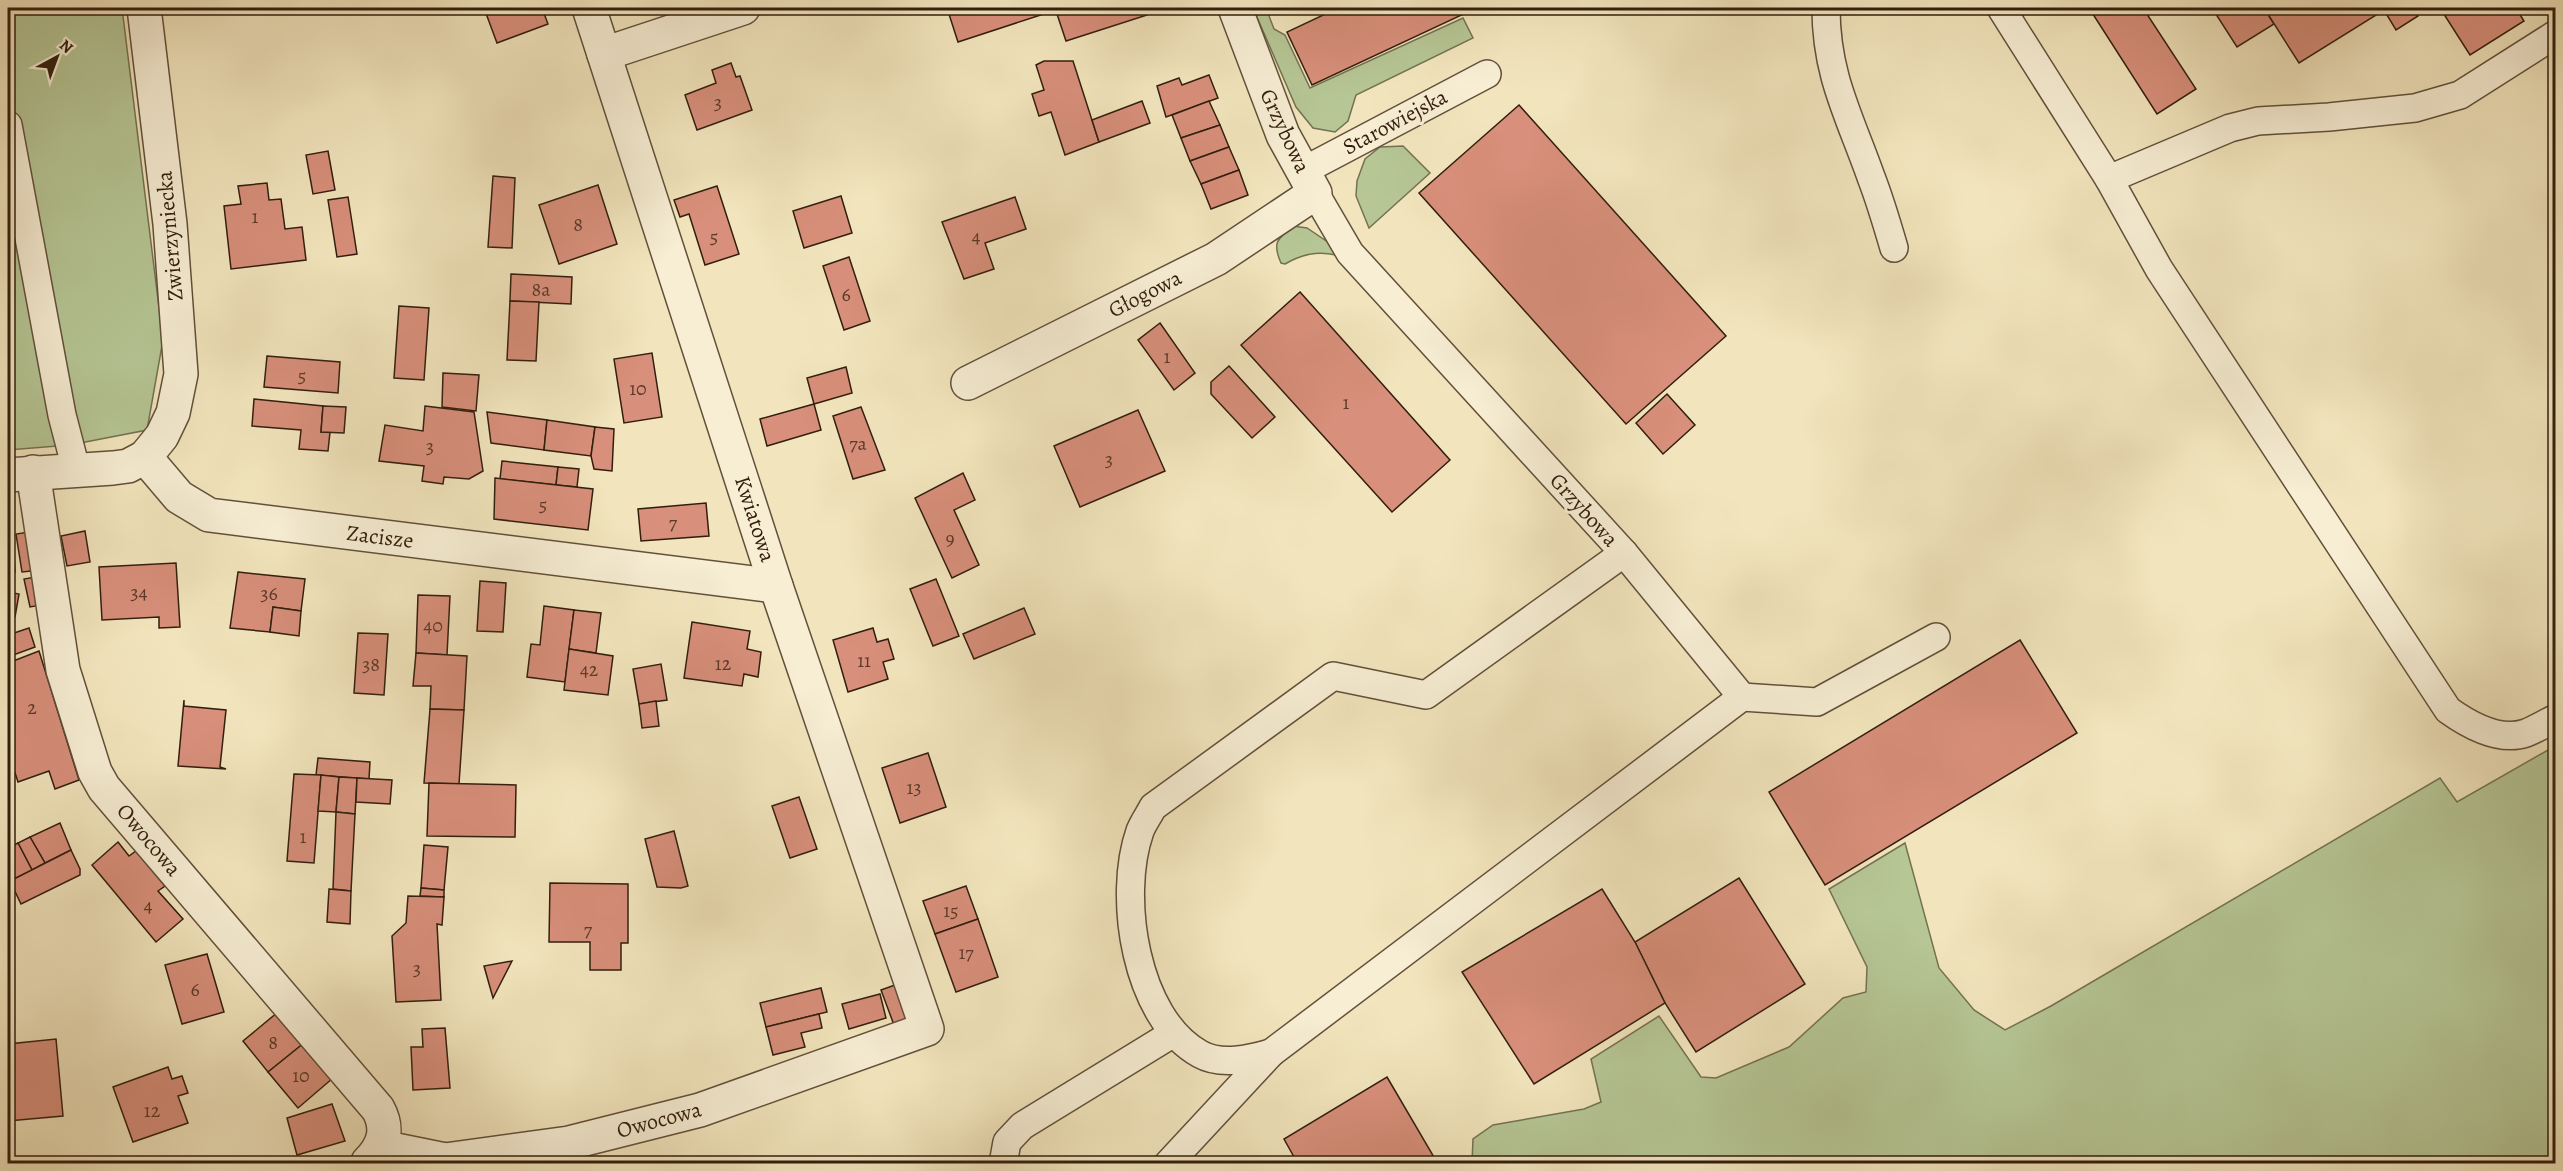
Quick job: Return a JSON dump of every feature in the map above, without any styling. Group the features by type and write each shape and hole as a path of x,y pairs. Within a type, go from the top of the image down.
{"street":[{"name":"Zwierzyniecka","path":"144,8 170,224 182,374 173,413 162,436 145,457"},
{"name":"Kwiatowa","path":"589,8 776,586 927,1029"},
{"path":"604,54 743,8"},
{"name":"Grzybowa","path":"1235,8 1283,135 1309,182"},
{"name":"Głogowa","path":"968,383 1216,259 1309,182"},
{"path":"20,473 128,466 145,457"},
{"name":"Zacisze","path":"145,457 179,497 209,515 776,586"},
{"name":"Owocowa","path":"20,473 63,670 95,772 104,788 378,1108 385,1126 374,1155 445,1160 570,1143 700,1110 927,1029"}],"lane":[{"path":"1826,8 1826,38 1835,84 1871,177 1894,248"},
{"path":"2001,8 2109,179 2159,269 2448,710 2466,723 2509,735 2525,733 2556,718"},
{"path":"2109,179 2230,128 2280,119 2329,117 2415,108 2460,95 2556,34"},
{"name":"Starowiejska","path":"1309,182 1486,74"},
{"path":"8,125 62,415 76,469"},
{"name":"Grzybowa","path":"1172,1034 1147,988 1132,935 1132,870 1140,830 1153,807 1333,676 1426,694 1624,553 1350,253 1309,182"},
{"path":"1624,553 1742,697"},
{"path":"1168,1164 1271,1053 1742,697 1817,702 1936,637"},
{"path":"1003,1164 1007,1142 1022,1126 1172,1034 1201,1055 1227,1060 1248,1060 1271,1053"}],"green space":[{"path":"8,8 122,8 163,340 147,430 70,445 8,450"},
{"path":"1253,8 1266,8 1274,29 1285,35 1310,88 1463,18 1473,38 1356,95 1348,121 1335,132 1313,128 1296,107"},
{"path":"1403,146 1430,173 1369,228 1356,196 1357,181 1365,159 1380,147"},
{"path":"1293,226 1307,228 1341,251 1336,255 1310,254 1285,264 1281,263 1277,251 1278,242 1283,234"},
{"path":"2555,746 2555,1163 1472,1163 1473,1139 1493,1125 1584,1109 1601,1102 1591,1059 1659,1016 1701,1077 1716,1078 1789,1047 1843,998 1866,992 1867,967 1829,889 1905,843 1939,968 1974,1010 2005,1030 2051,1006 2440,778 2457,802"}],"building":[{"path":"484,8 542,8 548,24 497,43"},
{"path":"947,8 1055,8 1056,10 958,42"},
{"path":"1055,8 1145,8 1147,15 1066,41"},
{"path":"1338,8 1466,8 1468,12 1312,85 1287,32"},
{"path":"2089,8 2143,8 2196,89 2157,114"},
{"path":"2212,8 2264,8 2274,24 2237,47"},
{"path":"2264,8 2413,8 2418,16 2396,30 2384,10 2299,63"},
{"path":"2440,8 2516,8 2524,21 2470,55"},
{"path":"1044,61 1073,61 1099,142 1065,155 1051,112 1039,116 1032,94 1044,90 1036,65"},
{"path":"731,63 736,77 740,76 752,110 697,130 685,95 716,83 712,70"},
{"path":"1209,75 1218,98 1166,117 1157,86 1179,78 1182,85"},
{"path":"1142,101 1150,123 1099,142 1092,120"},
{"path":"1209,101 1220,125 1181,138 1172,115"},
{"path":"1519,105 1726,336 1626,424 1419,193"},
{"path":"1220,125 1229,147 1190,161 1181,138"},
{"path":"1229,147 1239,170 1201,184 1190,161"},
{"path":"328,151 335,190 313,194 306,155"},
{"path":"1239,170 1248,195 1211,209 1201,184"},
{"path":"493,176 515,178 512,248 488,247"},
{"path":"267,183 269,200 281,199 285,229 302,227 306,260 231,269 224,206 241,204 238,186"},
{"path":"598,185 617,244 559,264 539,205"},
{"path":"717,186 739,254 705,265 689,214 680,217 674,200"},
{"path":"841,196 852,233 804,248 793,211"},
{"path":"348,197 357,254 337,257 328,200"},
{"path":"1015,197 1026,229 985,243 994,269 964,279 942,222"},
{"path":"849,257 870,321 844,330 823,266"},
{"path":"511,274 572,277 571,304 510,301"},
{"path":"1300,292 1450,460 1392,512 1241,345"},
{"path":"510,301 539,302 536,361 507,360"},
{"path":"399,306 429,308 424,380 394,378"},
{"path":"1160,323 1195,373 1174,390 1138,340"},
{"path":"652,353 662,417 624,423 614,359"},
{"path":"267,356 340,362 338,393 264,387"},
{"path":"1229,366 1275,417 1252,438 1211,394 1211,382"},
{"path":"846,367 852,393 814,404 807,378"},
{"path":"443,373 479,375 476,411 442,407"},
{"path":"1667,394 1695,425 1663,454 1636,423"},
{"path":"254,399 323,406 321,432 330,432 328,451 299,449 301,430 252,426"},
{"path":"814,404 821,430 767,446 760,419"},
{"path":"323,406 346,407 344,433 321,432"},
{"path":"425,406 474,412 483,471 469,479 444,477 443,484 422,481 424,466 379,461 385,425 423,431"},
{"path":"861,407 885,470 853,479 833,416"},
{"path":"1138,410 1165,471 1080,507 1054,446"},
{"path":"487,412 547,420 544,450 491,443"},
{"path":"547,420 595,427 591,456 544,450"},
{"path":"595,427 614,429 612,471 594,469 591,456"},
{"path":"502,461 558,467 556,485 500,479"},
{"path":"558,467 579,469 577,487 556,485"},
{"path":"963,473 975,500 954,510 979,565 952,578 915,498"},
{"path":"495,478 593,489 588,530 494,519"},
{"path":"706,503 709,536 641,541 638,509"},
{"path":"35,531 40,570 22,572 16,534"},
{"path":"85,531 90,562 67,566 61,536"},
{"path":"13,536 15,572 8,572 8,537"},
{"path":"176,563 180,627 159,628 159,617 102,620 99,567"},
{"path":"238,572 305,579 301,611 273,607 270,632 230,628"},
{"path":"41,576 47,604 30,607 24,579"},
{"path":"936,579 959,636 933,646 910,589"},
{"path":"480,581 506,583 503,632 477,631"},
{"path":"8,592 19,594 15,617 8,616"},
{"path":"418,595 450,596 447,655 416,653"},
{"path":"544,606 574,610 565,682 527,677 531,644 540,645"},
{"path":"273,607 301,611 299,636 270,632"},
{"path":"1024,608 1035,634 974,659 963,634"},
{"path":"574,610 601,613 596,653 569,649"},
{"path":"692,622 750,631 747,649 761,652 758,677 744,674 742,686 684,678"},
{"path":"29,628 35,647 8,657 8,635"},
{"path":"873,628 877,642 888,639 894,659 883,662 888,679 848,692 833,640"},
{"path":"358,633 388,634 384,695 354,693"},
{"path":"2020,640 2077,733 1825,885 1769,792"},
{"path":"569,649 613,656 608,695 564,690"},
{"path":"39,651 79,780 55,789 49,771 18,782 8,751 8,663"},
{"path":"416,653 467,656 464,710 430,709 431,686 413,686"},
{"path":"661,664 667,700 639,704 633,669"},
{"path":"184,700 184,706 226,710 220,767 226,769 178,766"},
{"path":"656,701 659,726 642,728 639,704"},
{"path":"430,709 464,710 459,784 424,783"},
{"path":"928,753 946,807 900,823 882,768"},
{"path":"318,758 370,762 369,779 316,775"},
{"path":"294,774 321,775 314,863 287,861"},
{"path":"321,775 339,777 336,812 318,811"},
{"path":"339,777 357,778 355,814 336,812"},
{"path":"357,778 392,780 390,804 356,802"},
{"path":"429,783 516,785 515,837 427,836"},
{"path":"799,797 817,849 790,858 772,806"},
{"path":"336,812 355,814 351,891 333,889"},
{"path":"60,823 71,850 45,863 30,837"},
{"path":"674,831 688,886 657,887 645,839"},
{"path":"30,837 45,863 32,870 18,843"},
{"path":"118,842 129,856 136,851 165,886 158,891 183,919 156,942 92,865"},
{"path":"18,843 32,870 8,882 8,848"},
{"path":"424,845 448,847 444,890 421,888"},
{"path":"71,850 80,869 80,875 21,904 10,881"},
{"path":"1739,878 1805,984 1696,1052 1665,1003 1635,942"},
{"path":"550,883 628,884 628,943 621,943 621,970 590,970 590,942 549,942"},
{"path":"966,886 978,919 935,934 923,901"},
{"path":"421,888 444,890 444,897 420,896"},
{"path":"329,889 351,891 350,924 327,922"},
{"path":"1602,889 1635,942 1665,1003 1534,1084 1462,972"},
{"path":"408,896 444,897 442,925 437,924 441,1000 396,1002 392,936 406,923"},
{"path":"978,919 998,977 956,992 935,934"},
{"path":"207,954 224,1012 182,1024 165,965"},
{"path":"512,961 493,998 484,966"},
{"path":"895,985 908,1021 894,1025 881,990"},
{"path":"821,988 827,1012 766,1027 760,1003"},
{"path":"880,994 886,1018 849,1029 842,1004"},
{"path":"278,1012 304,1043 268,1072 243,1041"},
{"path":"819,1014 822,1028 801,1033 805,1047 773,1055 766,1027"},
{"path":"445,1028 450,1088 413,1090 411,1047 423,1047 422,1029"},
{"path":"56,1039 63,1116 8,1121 8,1044"},
{"path":"304,1043 333,1078 298,1108 268,1072"},
{"path":"168,1067 172,1079 182,1076 188,1093 178,1096 188,1123 133,1142 113,1087"},
{"path":"1387,1077 1438,1164 1283,1164 1294,1157 1284,1139"},
{"path":"332,1104 345,1141 297,1155 287,1118"}]}
